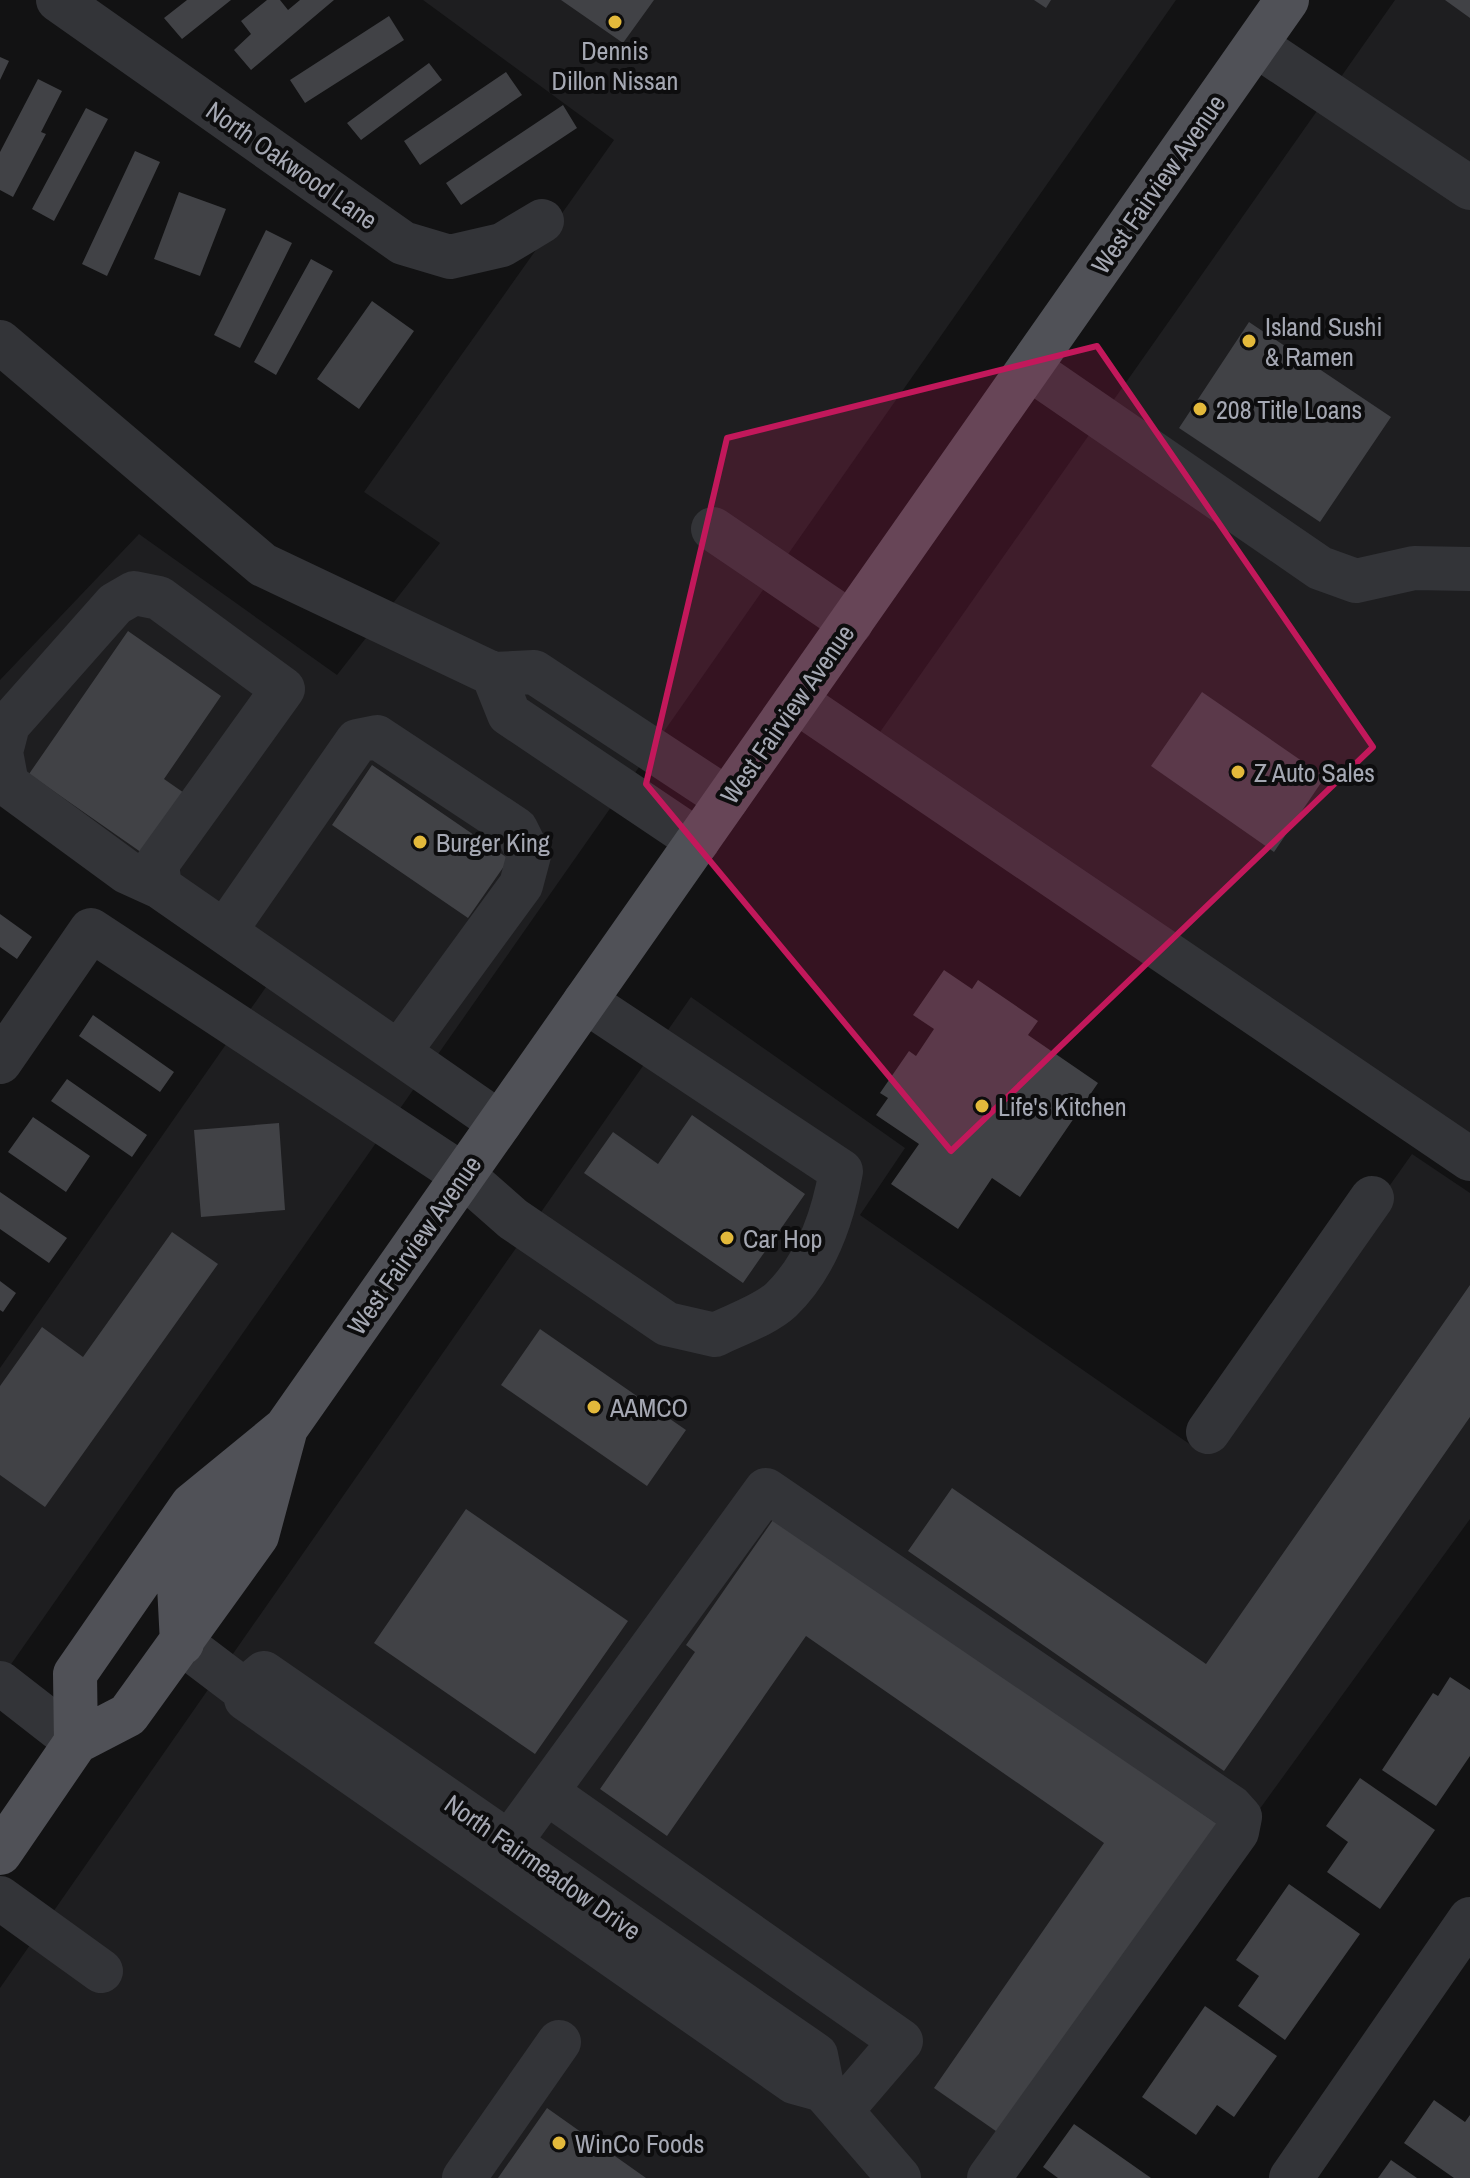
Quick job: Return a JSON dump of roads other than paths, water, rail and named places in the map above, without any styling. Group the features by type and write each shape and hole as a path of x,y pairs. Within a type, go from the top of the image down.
{"main road":[{"name":"West Fairview Avenue","path":"76,1742 75,1674 192,1505 286,1428 1287,0"},
{"name":"West Fairview Avenue","path":"0,1853 76,1742 128,1715 257,1536 286,1428"}],"street":[{"name":"North Oakwood Lane","path":"58,0 403,243 450,257 502,245 542,221"},
{"path":"1256,45 1470,188"},
{"path":"0,342 263,565 493,674 534,672 727,799"},
{"path":"1029,368 1320,568 1356,581 1414,568 1470,569"},
{"path":"713,529 851,623"},
{"path":"160,887 157,864 283,689 159,598 134,593 115,604 8,725 1,752 7,784 127,872 160,887 500,1123"},
{"path":"493,674 509,714 698,841"},
{"path":"796,701 1470,1159"},
{"path":"225,931 357,741 377,737 516,829 529,855 521,885 399,1052"},
{"path":"0,1062 91,930 463,1175 513,1219 667,1324 715,1335 780,1301 825,1234 835,1207 841,1171 585,1001"},
{"path":"1208,1432 1372,1198"},
{"path":"509,1843 766,1490 1231,1807 1240,1817 1237,1832 989,2178"},
{"name":"North Fairmeadow Drive","path":"182,1643 244,1690 246,1699 794,2082 832,2100"},
{"name":"North Fairmeadow Drive","path":"244,1690 264,1673 816,2055 832,2100 899,2178"},
{"path":"0,1683 76,1742"},
{"path":"546,1792 901,2041 832,2100"},
{"path":"0,1898 101,1971"},
{"path":"1291,2178 1470,1919"},
{"path":"464,2178 559,2042"}],"place":[{"name":"Dennis Dillon Nissan","path":"615,22"},
{"name":"Island Sushi & Ramen","path":"1249,341"},
{"name":"208 Title Loans","path":"1200,409"},
{"name":"Z Auto Sales","path":"1238,772"},
{"name":"Burger King","path":"420,842"},
{"name":"Life's Kitchen","path":"982,1106"},
{"name":"Car Hop","path":"727,1238"},
{"name":"AAMCO","path":"594,1407"},
{"name":"WinCo Foods","path":"559,2143"}]}
